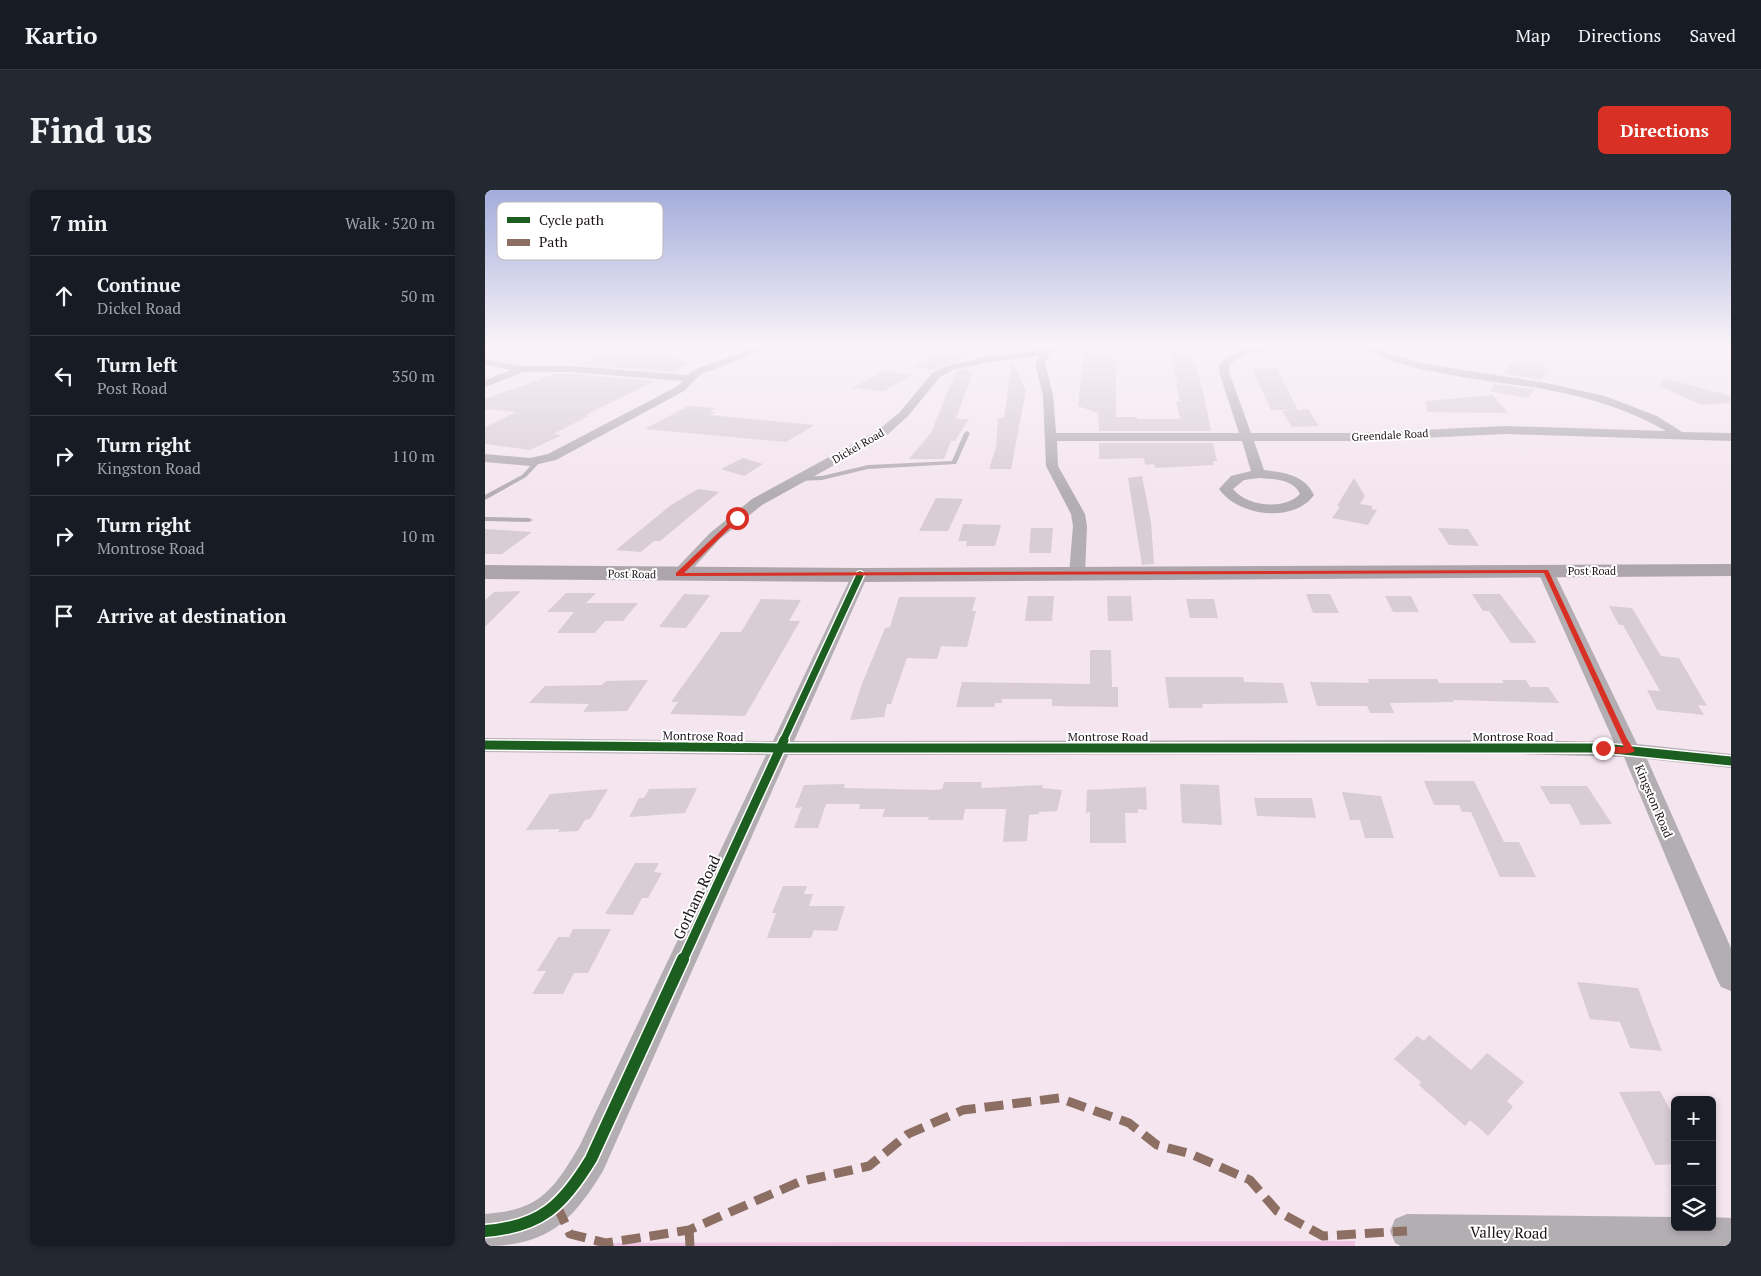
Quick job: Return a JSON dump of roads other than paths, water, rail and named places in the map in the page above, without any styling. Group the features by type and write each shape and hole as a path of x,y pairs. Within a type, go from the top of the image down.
{"main road":[{"name":"Post Road","path":"487,572 860,575 1731,570"}],"street":[{"path":"485,458 515,462 539,460 552,456 667,395"},
{"name":"Dickel Road","path":"678,575 737,518 757,502 881,434 903,414 918,395"},
{"path":"1048,395 1049,437 1056,474 1078,514 1080,526 1077,574"},
{"path":"1232,395 1259,474"},
{"path":"1589,395 1630,409 1681,435"},
{"name":"Greendale Road","path":"1049,437 1364,437 1505,430 1731,437"},
{"path":"1259,474 1288,478 1299,483 1305,489 1307,495 1300,502 1292,505 1267,508 1243,503 1228,494 1226,489 1229,483 1235,479 1259,474"},
{"name":"Kingston Road","path":"1546,572 1623,739 1638,762 1731,979"},
{"name":"Gorham Road","path":"485,1231 522,1228 557,1206 573,1190 591,1158 860,575"},
{"name":"Montrose Road","path":"485,745 780,748 1517,747 1630,751 1731,761"},
{"name":"Valley Road","path":"1407,1231 1731,1235"}],"lane":[{"path":"795,480 822,478 868,467 954,464 967,433"},
{"path":"485,498 524,476 539,460"},
{"path":"485,519 529,520"}]}
